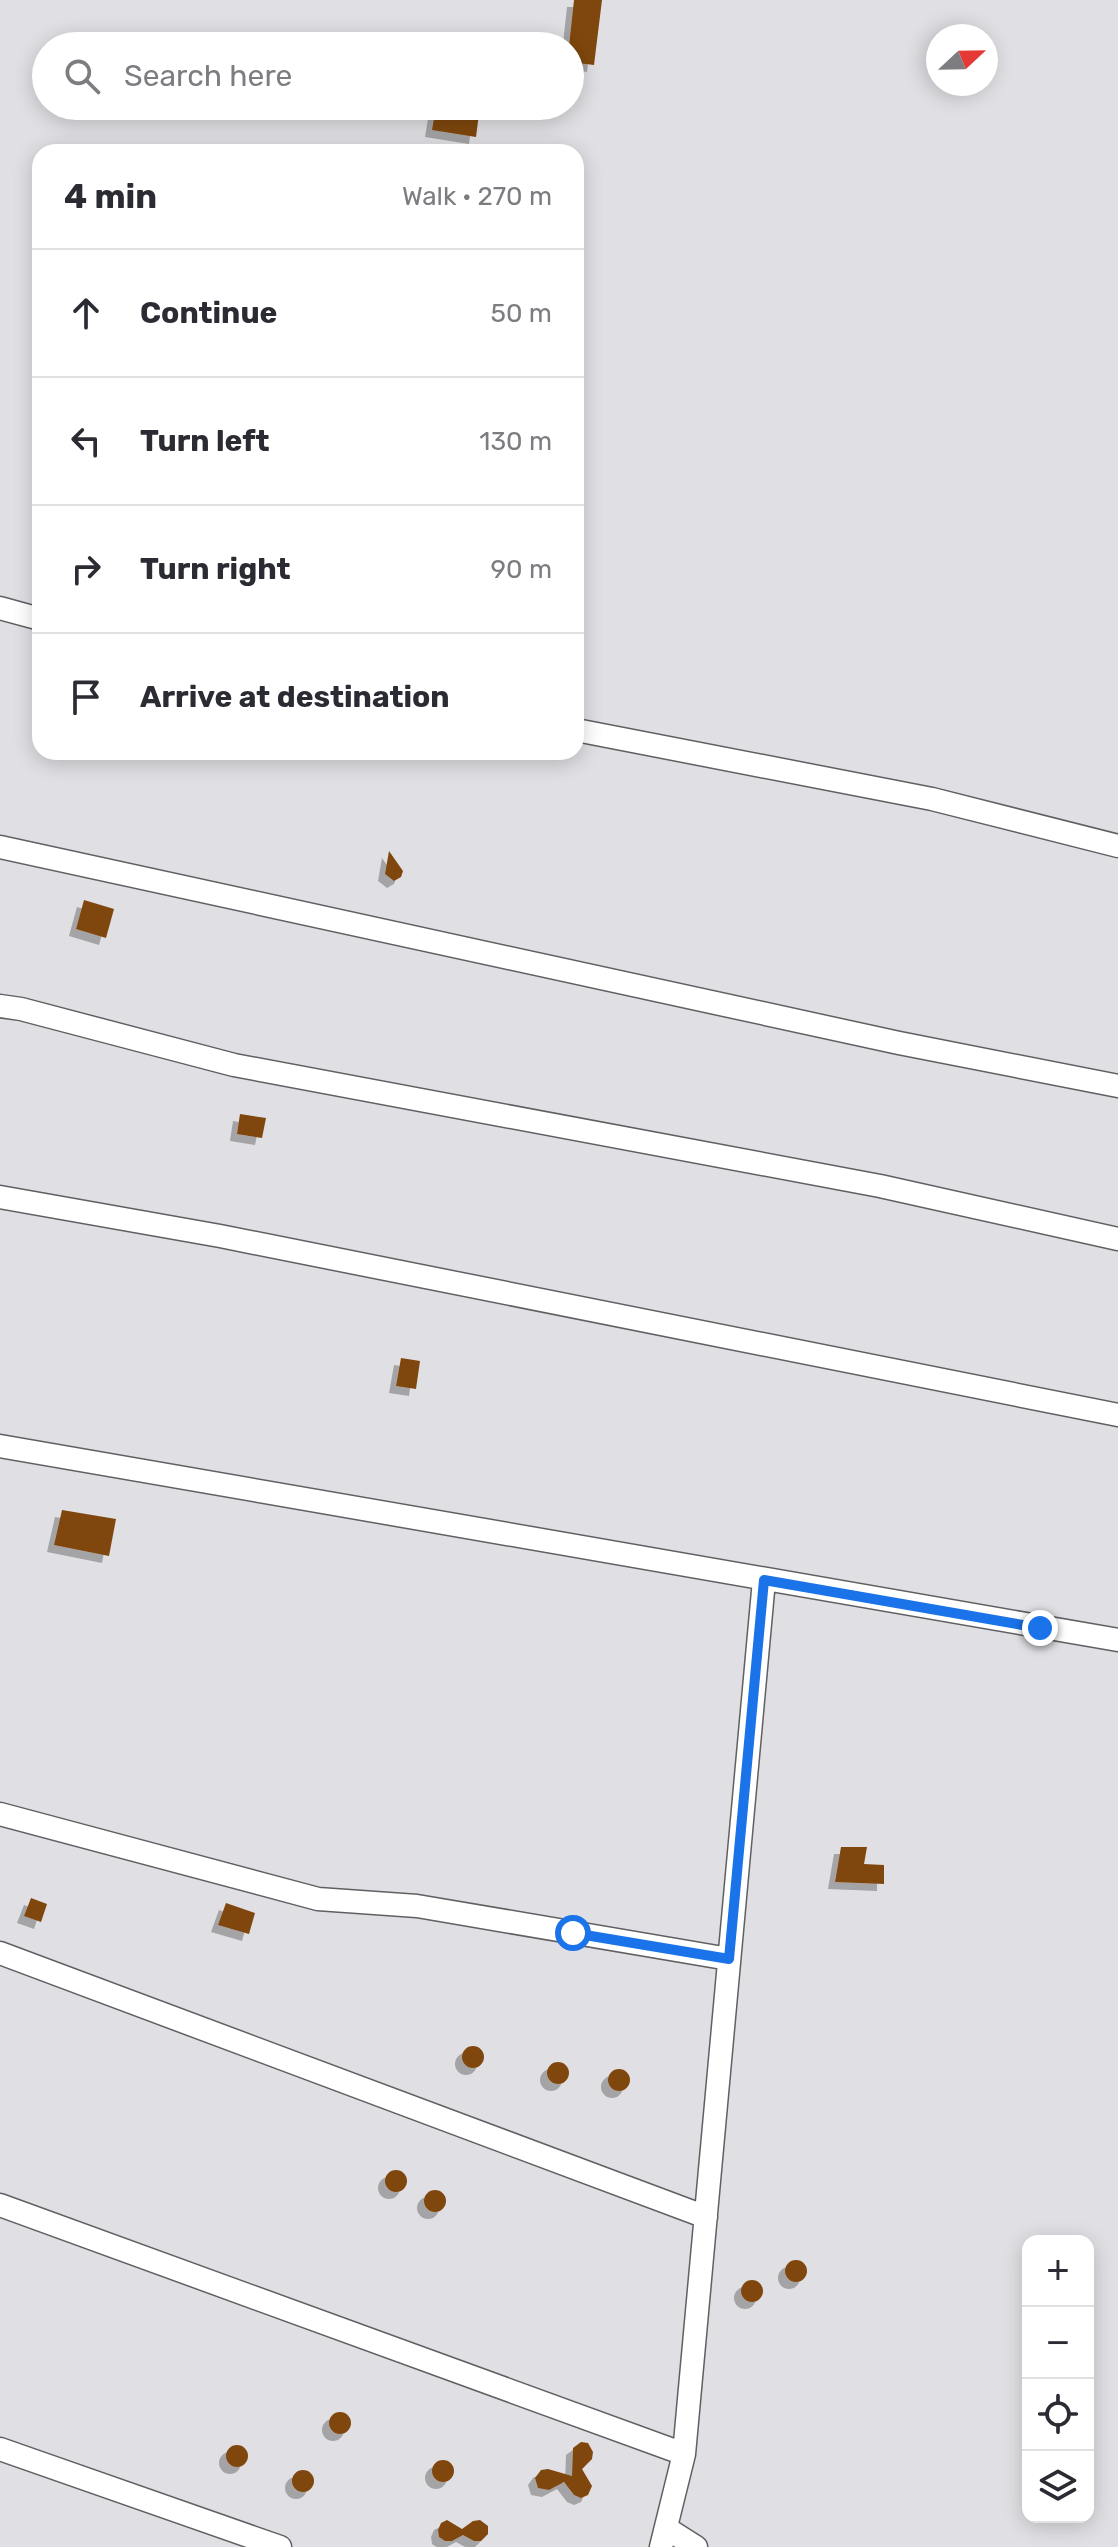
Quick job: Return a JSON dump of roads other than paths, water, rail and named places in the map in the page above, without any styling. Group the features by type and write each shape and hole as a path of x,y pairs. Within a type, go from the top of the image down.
{"street":[{"path":"0,608 32,617"},
{"path":"584,732 932,799 1118,846"},
{"path":"0,847 899,1043 1118,1086"},
{"path":"0,1006 234,1065 880,1186 1118,1239"},
{"path":"0,1197 236,1239 1118,1415"},
{"path":"0,1446 1118,1640"},
{"path":"696,2547 663,2537 684,2454 764,1580"},
{"path":"0,1814 318,1899 417,1906 729,1959"},
{"path":"0,1953 706,2217"},
{"path":"0,2205 684,2454"},
{"path":"0,2449 280,2547"}]}
